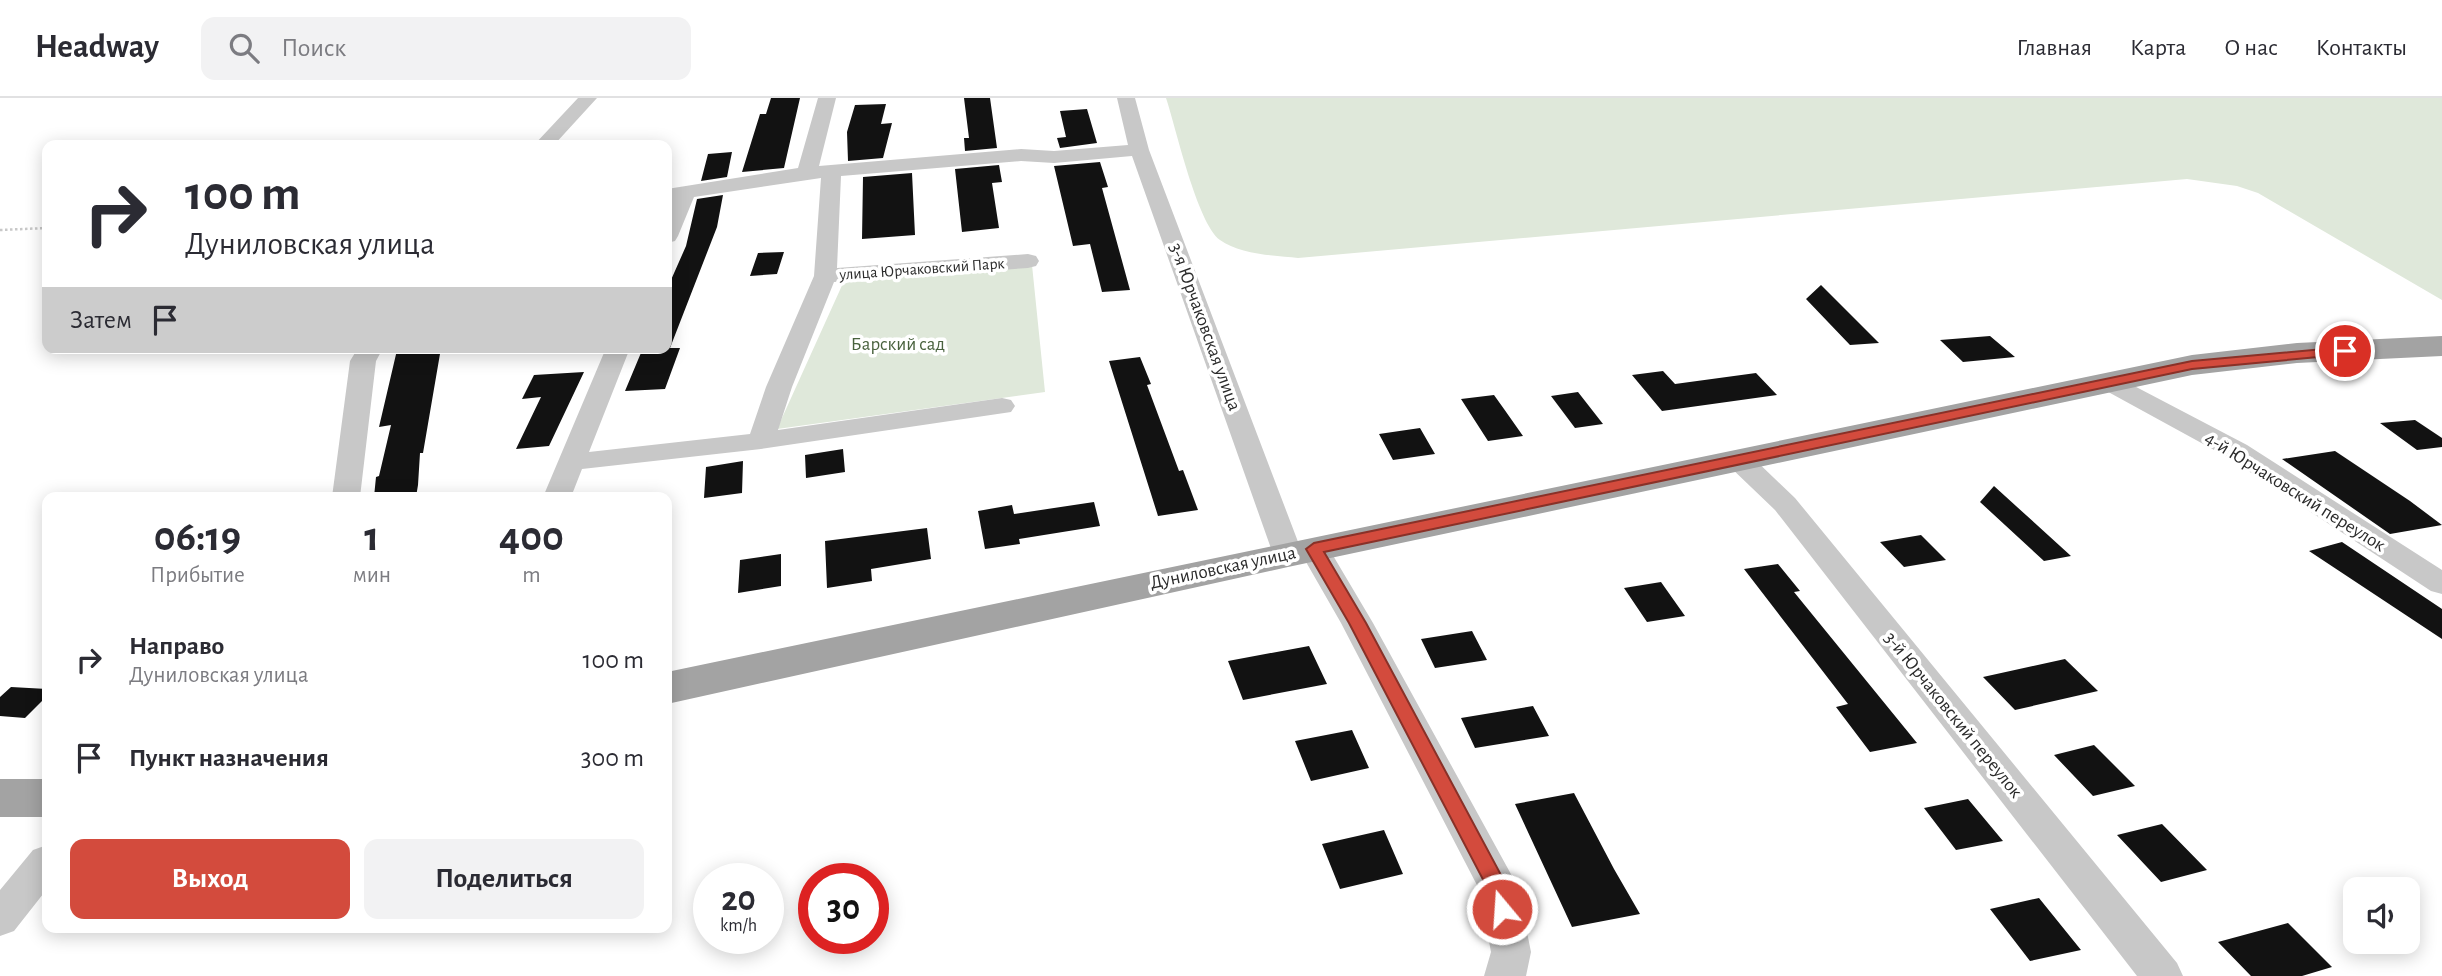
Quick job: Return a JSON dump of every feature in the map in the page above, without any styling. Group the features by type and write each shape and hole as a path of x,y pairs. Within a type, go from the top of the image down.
{"main road":[{"name":"Дуниловская улица","path":"672,687 1301,551 2192,365 2297,353 2442,346"},
{"path":"0,798 42,798"}],"street":[{"path":"549,140 588,98"},
{"path":"807,173 827,98"},
{"name":"3-я Юрчаковская улица","path":"1126,98 1139,150 1301,551 1357,623 1498,888 1511,952 1505,976"},
{"path":"672,213 676,194 807,173 1021,156 1054,157 1139,150"},
{"path":"825,276 831,173"},
{"name":"улица Юрчаковский Парк","path":"761,441 779,387 825,276 1028,261"},
{"path":"347,492 363,361 367,354"},
{"path":"559,492 615,354"},
{"name":"4-й Юрчаковский переулок","path":"2110,383 2237,451 2442,584"},
{"path":"570,462 761,441 1002,406"},
{"name":"3-й Юрчаковский переулок","path":"1738,459 1784,504 2162,976"},
{"path":"0,919 42,867"}],"path":[{"path":"0,230 42,228"}],"green space":[{"path":"1166,98 2442,98 2442,300 2258,193 2237,186 2187,179 1298,258 1258,254 1228,245 1211,230 1195,196"},
{"name":"Барский сад","path":"1032,265 1045,392 777,429 844,281"}],"building":[{"path":"771,98 800,98 784,168 742,172 760,114 766,114"},
{"path":"964,98 990,98 997,148 965,151 964,138 969,138"},
{"path":"886,104 881,124 892,123 883,158 848,161 847,132 855,105"},
{"path":"1087,109 1097,143 1060,148 1057,138 1066,137 1060,111"},
{"path":"732,152 727,177 701,181 708,154"},
{"path":"1100,162 1108,187 1102,188 1130,290 1102,292 1090,244 1073,246 1054,166"},
{"path":"999,165 1002,182 992,183 999,228 962,232 955,169"},
{"path":"912,173 915,235 862,239 863,177"},
{"path":"723,195 717,227 672,343 672,278 686,246 697,199"},
{"path":"784,252 777,274 750,276 758,253"},
{"path":"1821,285 1879,343 1850,345 1806,299"},
{"path":"1990,336 2015,357 1963,362 1940,340"},
{"path":"672,348 680,348 665,389 625,391 640,354 672,354"},
{"path":"396,354 440,354 423,453 420,453 417,492 374,492 376,477 379,476 391,425 379,427"},
{"path":"1140,357 1151,384 1147,385 1179,471 1183,470 1198,510 1158,516 1109,361"},
{"path":"1663,371 1675,384 1756,373 1777,395 1662,411 1632,375"},
{"path":"584,372 549,446 516,449 541,397 522,399 534,375"},
{"path":"1578,392 1603,424 1575,428 1551,396"},
{"path":"1494,395 1523,436 1488,441 1461,399"},
{"path":"2415,420 2442,438 2442,447 2417,450 2380,423"},
{"path":"1420,428 1435,454 1393,460 1379,434"},
{"path":"843,449 845,472 806,478 805,455"},
{"path":"2335,451 2442,525 2390,534 2282,459"},
{"path":"743,461 742,493 704,498 706,467"},
{"path":"1994,486 2071,556 2044,561 1980,502"},
{"path":"1094,502 1100,526 1019,539 1020,544 985,549 978,511 1012,505 1014,514"},
{"path":"927,528 931,559 871,569 872,581 827,588 825,541"},
{"path":"1921,535 1946,560 1904,567 1880,542"},
{"path":"2342,542 2442,609 2442,639 2309,551"},
{"path":"781,554 781,586 738,593 740,560"},
{"path":"1778,564 1800,591 1794,592 1917,743 1870,752 1836,707 1848,704 1744,569"},
{"path":"1661,582 1685,616 1647,622 1624,588"},
{"path":"1472,631 1487,660 1435,668 1421,639"},
{"path":"1309,646 1327,684 1243,700 1228,661"},
{"path":"2065,659 2098,691 2015,710 1983,677"},
{"path":"11,687 42,689 42,701 25,718 0,716 0,697"},
{"path":"1533,706 1549,736 1475,748 1461,718"},
{"path":"1352,730 1369,768 1311,781 1295,741"},
{"path":"2094,745 2135,786 2093,796 2054,755"},
{"path":"1574,793 1640,914 1572,927 1515,804"},
{"path":"1968,799 2003,841 1956,850 1924,808"},
{"path":"2162,824 2207,870 2161,882 2117,835"},
{"path":"1384,830 1403,874 1340,889 1322,844"},
{"path":"2039,898 2081,950 2030,961 1990,909"},
{"path":"2288,923 2332,967 2302,976 2251,976 2218,942"}],"route":[{"path":"1502,909 1498,888 1357,623 1314,549 2192,365 2297,353 2345,351"}]}
